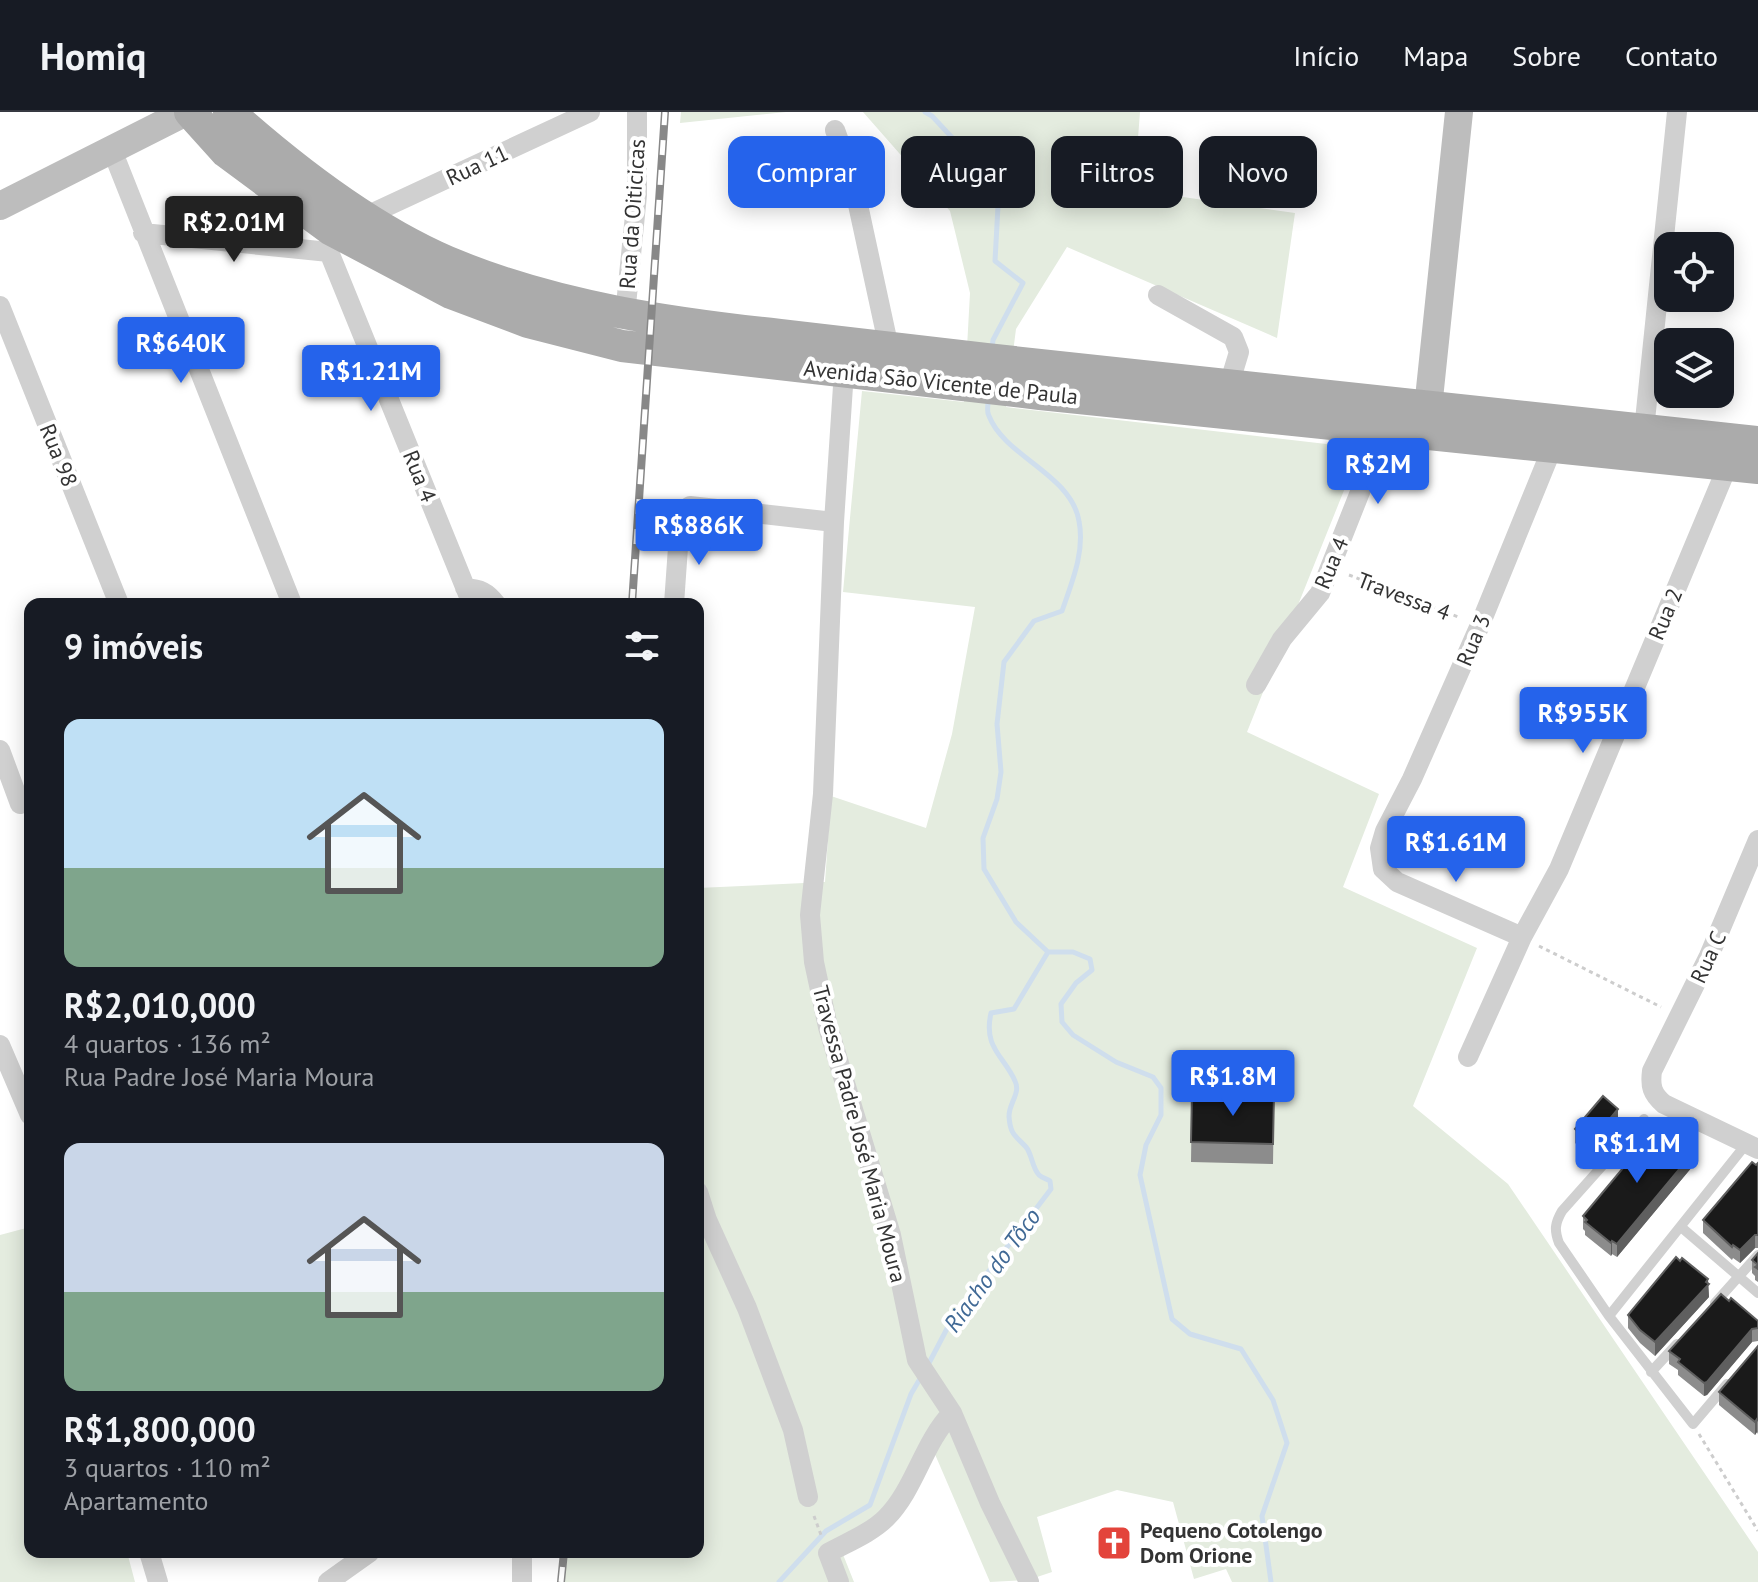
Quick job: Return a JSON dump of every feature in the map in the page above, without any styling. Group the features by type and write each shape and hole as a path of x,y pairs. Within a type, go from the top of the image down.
{"main road":[{"name":"Avenida São Vicente de Paula","path":"188,112 226,152 330,240 451,293 528,322 648,351 844,371 961,370 1179,394 1385,429 1743,467"},
{"name":"Avenida São Vicente de Paula","path":"229,112 254,135 364,217 458,267 531,291 625,315 889,348 961,370"},
{"name":"Avenida São Vicente de Paula","path":"1179,394 1229,385 1758,442"}],"street":[{"path":"0,206 188,112"},
{"name":"Rua 11","path":"364,217 590,112"},
{"name":"Rua da Oiticicas","path":"625,315 637,195 637,112"},
{"path":"1428,408 1459,112"},
{"path":"1644,430 1677,112"},
{"path":"835,130 852,177 889,348"},
{"path":"112,150 290,598"},
{"path":"143,233 330,240"},
{"name":"Rua 4","path":"330,240 469,596"},
{"path":"1158,295 1233,337 1239,352 1229,385"},
{"name":"Rua 98","path":"0,306 117,598"},
{"name":"Travessa Padre José Maria Moura","path":"844,371 834,522 823,794 810,915 814,962 831,1041 891,1235 917,1360 952,1413 990,1503 1029,1582"},
{"name":"Rua 4","path":"1256,685 1282,639 1320,593 1385,429"},
{"name":"Rua 3","path":"1522,937 1397,882 1387,875 1380,859 1385,831 1412,779 1480,625 1553,446"},
{"name":"Rua 2","path":"1468,1057 1522,937 1559,869 1743,467"},
{"path":"674,598 680,519 690,506 834,522"},
{"path":"469,596 480,589 492,598"},
{"path":"0,750 24,801"},
{"path":"0,810 24,803"},
{"name":"Rua C","path":"1752,1146 1664,1104 1654,1096 1650,1084 1652,1071 1709,956 1758,840"},
{"path":"0,1045 24,1101"},
{"path":"704,1211 747,1308 793,1430 808,1497"},
{"path":"839,1582 828,1553 886,1518 912,1478 937,1429 952,1413"},
{"path":"151,1558 158,1582"},
{"path":"328,1582 362,1558"},
{"path":"522,1558 522,1582"}],"lane":[{"path":"1644,1119 1556,1222 1555,1231 1559,1243 1609,1316 1693,1424 1730,1380"},
{"path":"1609,1316 1752,1146"},
{"path":"1681,1227 1758,1293"},
{"path":"1710,1309 1758,1255"},
{"path":"1651,1372 1681,1340"}],"path":[{"name":"Travessa 4","path":"1329,567 1480,625"},
{"path":"1522,937 1679,1016"},
{"path":"1693,1424 1758,1531"},
{"path":"808,1497 828,1553"}],"shaded area":[{"path":"681,112 786,112 680,123"},
{"path":"863,112 1140,112 1138,136 1051,136 1051,208 1183,208 1183,197 1199,199 1199,208 1260,208 1295,213 1277,338 1067,247 1016,329 1006,407 1361,448 1247,732 1379,794 1343,887 1477,948 1413,1106 1508,1184 1758,1552 1758,1582 1232,1582 1226,1569 1194,1579 1173,1502 1117,1490 1037,1517 1052,1572 1028,1580 990,1582 931,1445 889,1522 842,1552 854,1582 561,1582 563,1558 704,1558 704,888 825,882 831,796 926,828 952,734 975,607 843,592 862,391 964,402 970,293 947,208 1035,208 1035,136 901,136 901,155"},
{"path":"24,1229 24,1558 129,1558 135,1582 0,1582 0,1235"}],"building":[{"path":"1192,1092 1274,1093 1273,1144 1191,1142"},
{"path":"1603,1096 1618,1109 1590,1143 1575,1129"},
{"path":"1658,1126 1664,1127 1690,1148 1688,1151 1692,1154 1617,1244 1611,1243 1585,1222 1587,1220 1583,1216"},
{"path":"1752,1162 1758,1163 1758,1235 1740,1250 1732,1247 1703,1220"},
{"path":"1676,1257 1680,1261 1682,1258 1708,1279 1706,1282 1709,1284 1655,1342 1628,1315"},
{"path":"1721,1294 1729,1301 1731,1298 1758,1321 1758,1328 1752,1329 1704,1383 1669,1351"},
{"path":"1758,1346 1758,1421 1755,1422 1719,1392"}],"waterway":[{"path":"925,112 999,188 995,261 1023,283 993,340 992,348"},
{"path":"989,398 988,414 997,430 1051,478 1073,505 1079,521 1080,544 1062,611 1034,621 1004,662 997,724 1001,772 997,799 983,838 984,869 1016,922 1048,952 1073,952 1090,959 1092,970 1076,983 1061,1004 1062,1022 1073,1035 1116,1062 1153,1077 1161,1088 1161,1115 1146,1145 1140,1175 1172,1319 1190,1334 1241,1349 1273,1400 1287,1443 1262,1516 1271,1582"},
{"name":"Riacho do Tôco","path":"928,1365 951,1321 1051,1189 1050,1181 1037,1172 1028,1150 1011,1127 1009,1116 1016,1085 992,1043 989,1025 991,1013 1014,1009 1048,952"},
{"name":"Riacho do Tôco","path":"779,1582 826,1531 870,1505 911,1394 921,1377"}],"railway":[{"path":"632,598 665,112"},
{"path":"561,1582 563,1558"}],"place":[{"name":"Pequeno Cotolengo Dom Orione","path":"1114,1543"}]}
